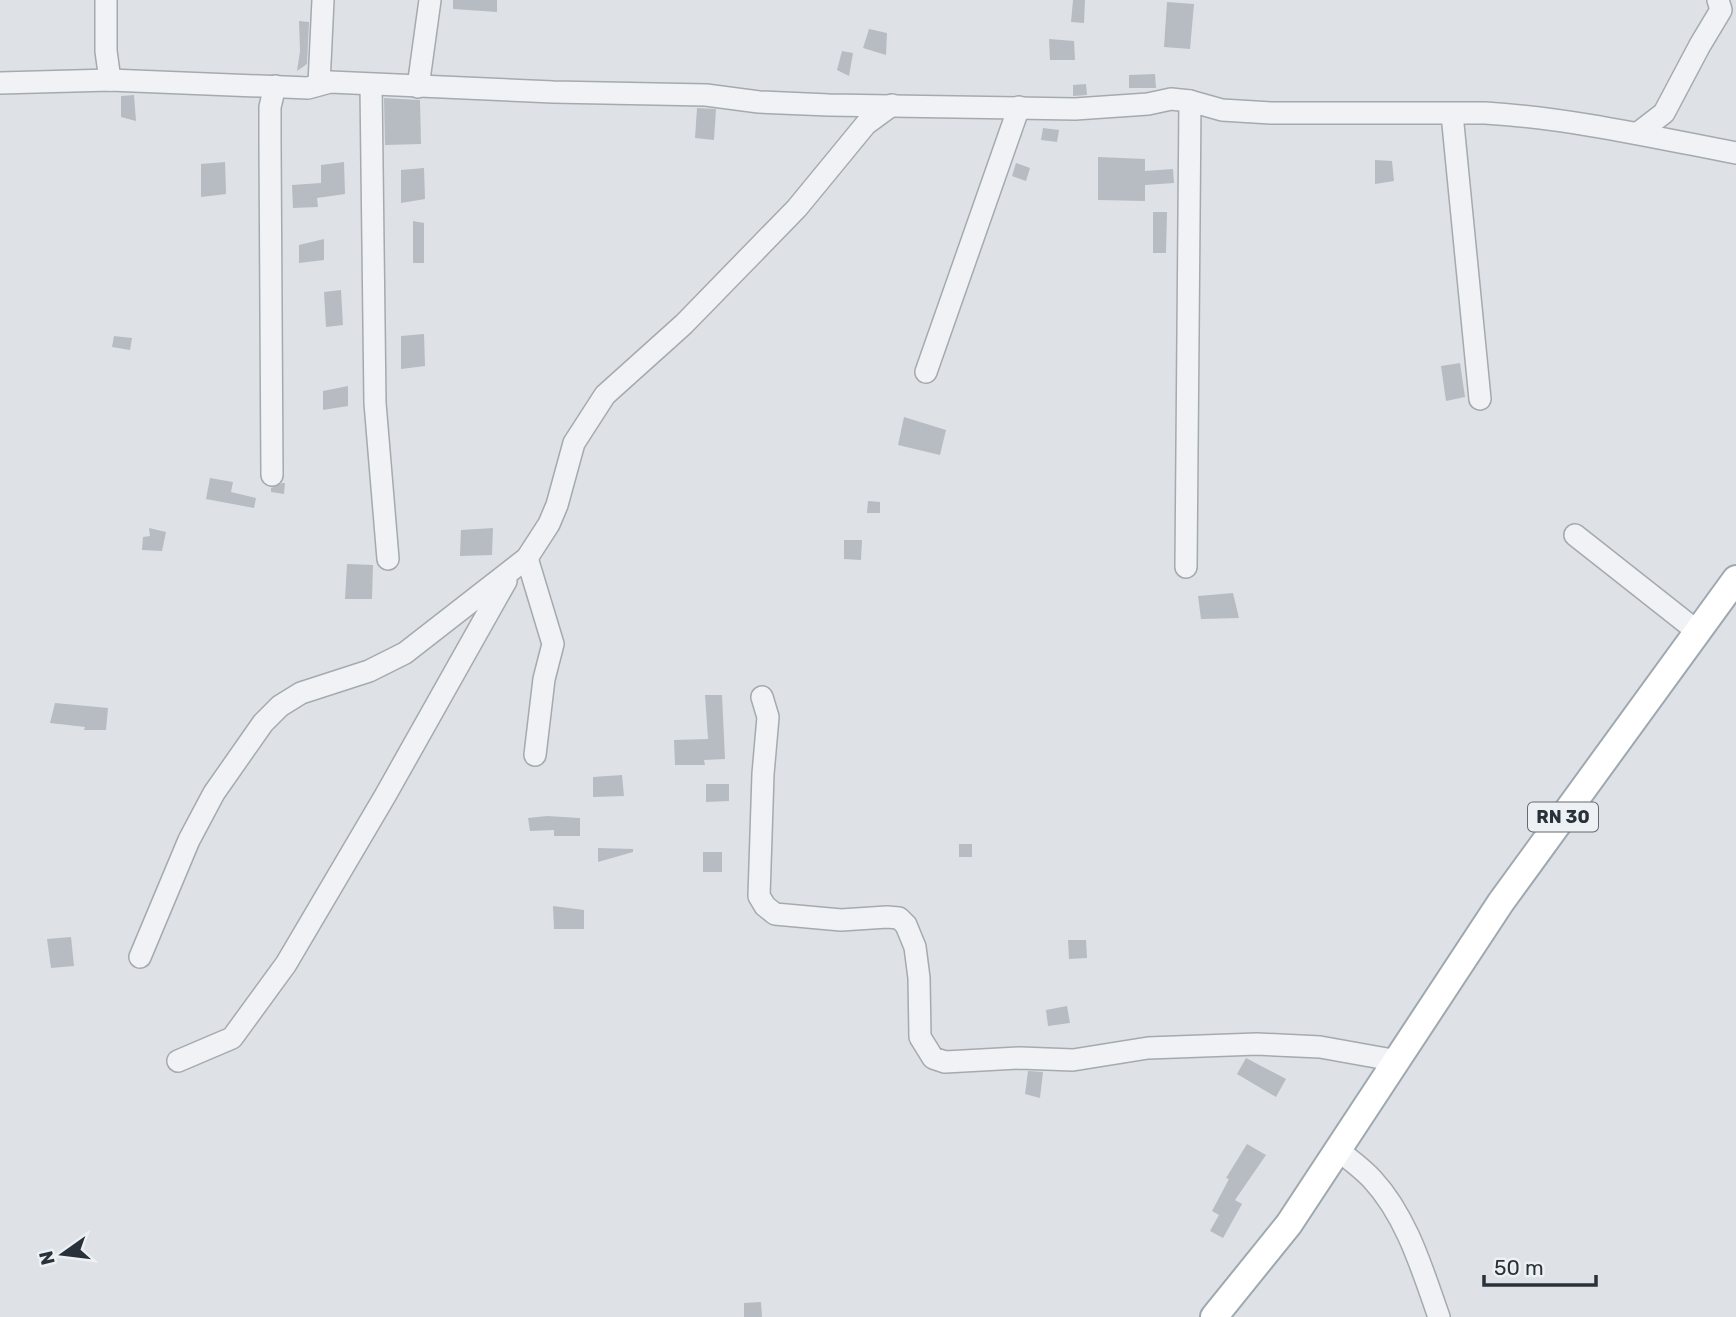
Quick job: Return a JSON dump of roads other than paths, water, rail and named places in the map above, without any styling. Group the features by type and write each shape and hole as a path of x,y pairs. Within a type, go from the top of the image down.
{"main road":[{"name":"RN 30","path":"1214,1317 1289,1224 1501,902 1736,579"}],"street":[{"path":"106,0 106,51 110,80"},
{"path":"319,85 323,0"},
{"path":"418,87 430,0"},
{"path":"1638,133 1664,113 1717,19 1721,10 1718,0"},
{"path":"0,83 110,80 308,88 330,82 553,92 665,93 759,102 829,105 1075,109 1148,104 1171,99 1222,110 1271,113 1520,115 1638,133 1736,153"},
{"path":"371,85 375,403 388,559"},
{"path":"272,475 270,107 275,86"},
{"path":"1186,567 1190,101"},
{"path":"140,957 189,840 214,793 263,723 280,706 301,693 369,671 405,653 527,558 549,524 557,505 574,443 605,395 684,324 797,208 866,124 892,105"},
{"path":"926,372 1019,107"},
{"path":"1664,113 1676,142"},
{"path":"1452,114 1480,399"},
{"path":"1575,535 1698,632"},
{"path":"527,558 553,644 544,679 536,755"},
{"path":"178,1061 232,1038 286,964 385,796 510,573"},
{"path":"762,696 768,717 759,896 765,906 775,914 841,920 887,916 899,918 906,925 915,947 919,978 920,1037 933,1058 945,1062 1020,1058 1073,1060 1148,1048 1257,1044 1321,1047 1398,1061"},
{"path":"1338,1150 1371,1178 1385,1195 1410,1240 1439,1317"}]}
